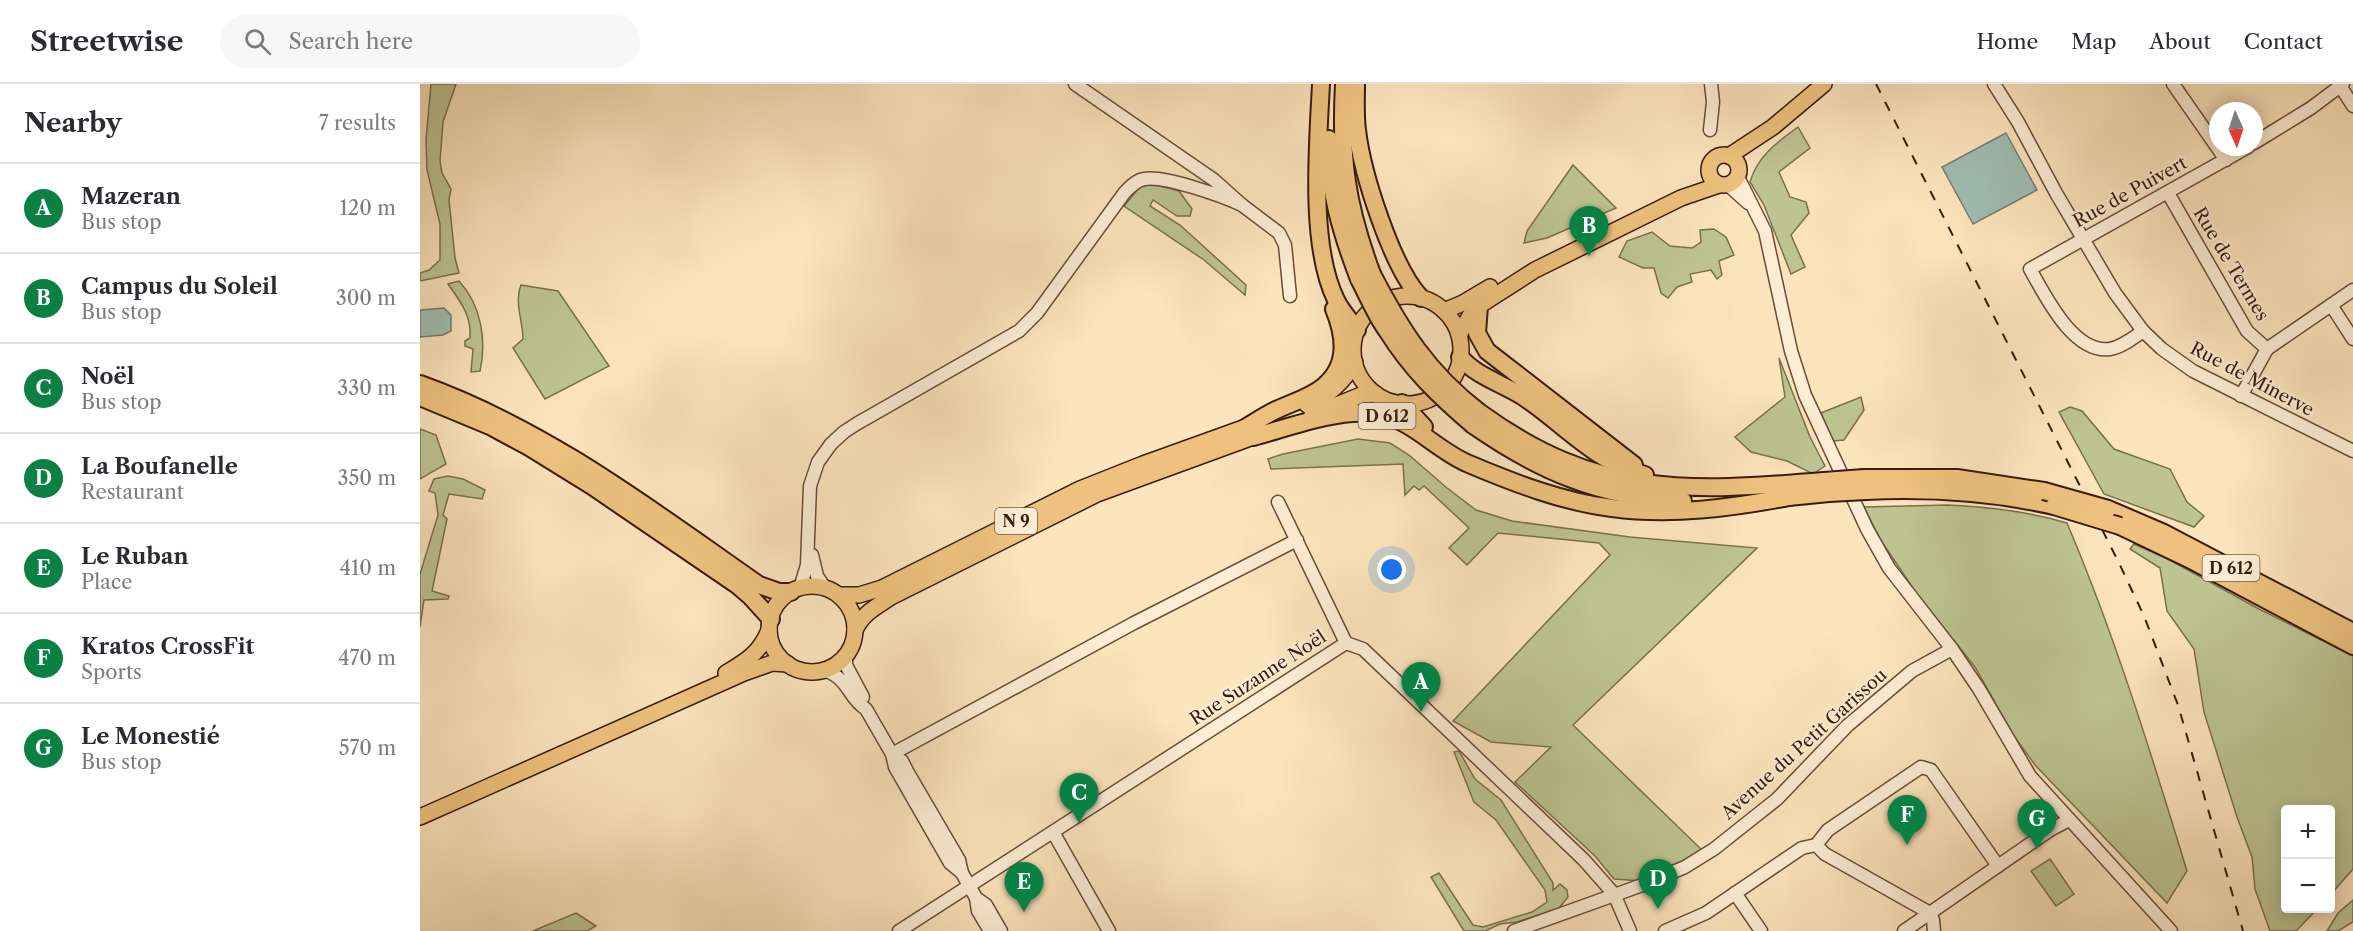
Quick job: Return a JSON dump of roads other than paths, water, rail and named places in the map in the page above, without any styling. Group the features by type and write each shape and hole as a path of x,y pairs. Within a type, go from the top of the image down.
{"highway":[{"path":"1321,84 1318,169 1322,251 1328,280 1336,301 1357,330"},
{"name":"D 612","path":"1332,84 1330,168 1342,230 1365,276 1386,330 1408,362 1440,397 1476,419 1576,467 1603,476 1658,487 1714,489 1827,487 1949,477 1982,480 2044,491 2108,509 2164,533 2353,632"},
{"name":"D 612","path":"1344,84 1342,152 1349,201 1365,276"},
{"path":"1356,84 1357,132 1373,194 1399,266 1421,298"},
{"path":"1249,432 1323,387 1333,377 1344,343 1342,331 1320,271 1319,259 1322,251"},
{"name":"D 612","path":"1479,306 1477,333 1494,359 1616,453 1655,478"},
{"name":"D 612","path":"1460,357 1474,371 1524,397 1610,462 1655,478 1714,489"},
{"path":"420,384 487,410 532,433 603,476 759,585 779,592 796,590"},
{"path":"420,397 490,426 565,468 737,585 752,597 770,625"},
{"path":"1402,403 1444,443 1508,479"},
{"name":"D 612","path":"1249,432 1353,412 1383,415 1408,424 1466,463 1536,490 1611,508 1703,510 1744,506 1827,487"},
{"name":"D 612","path":"1476,419 1511,451 1539,466 1598,488 1634,496 1670,500 1725,501 1788,497"},
{"name":"D 612","path":"1865,485 2012,497 2054,506 2120,526 2189,559 2353,646"}],"main road":[{"path":"1459,335 1471,314 1479,306 1535,270 1730,174 1773,127 1824,84"},
{"path":"1723,155 1730,174 1712,180 1708,171 1709,165 1714,158 1723,155"},
{"path":"1681,198 1708,171"},
{"path":"1444,311 1463,303 1529,264 1588,243"},
{"path":"1397,297 1421,298 1444,311 1453,322 1459,335 1460,357 1454,375 1442,391 1424,400 1402,403 1376,394 1363,381 1355,362 1354,344 1357,330 1365,316 1381,303 1397,297"},
{"name":"N 9","path":"855,630 859,621 870,610 891,597 1074,504 1249,432 1326,395 1341,383 1355,362"},
{"name":"N 9","path":"832,592 859,595 882,588 1080,489 1143,464 1361,395 1376,394"},
{"path":"420,808 716,679 750,658 764,643 778,603 796,590 811,586 832,592 850,609 855,630 853,643 846,655 836,664 824,670 807,671 788,664 772,663 420,817"},
{"path":"770,625 773,647 788,664"}],"street":[{"path":"1075,84 1214,180 1279,233 1285,245 1290,296"},
{"path":"1710,130 1713,102 1711,84"},
{"name":"Rue de Minerve","path":"1994,84 2115,293 2143,331 2162,349 2193,371 2353,451"},
{"path":"2173,84 2226,160"},
{"path":"2263,137 2311,108 2341,84 2353,106"},
{"name":"Rue de Puivert","path":"2143,331 2122,345 2110,349 2088,345 2057,315 2030,269 2233,156"},
{"path":"1730,174 1753,208 1767,239 1791,351 1814,418 1854,505 1889,568 1952,649 1979,689 2020,761 2056,807 2171,931"},
{"path":"796,590 807,565 810,486 818,462 831,444 844,432 1019,331 1036,313 1125,192 1144,178 1215,193 1242,205"},
{"name":"Rue de Termes","path":"2168,193 2247,331 2267,350"},
{"path":"2241,396 2267,350 2353,290"},
{"path":"2331,305 2353,339"},
{"path":"1278,502 1347,643"},
{"path":"809,536 814,567 832,592"},
{"path":"892,754 1134,622 1297,540"},
{"name":"Rue Suzanne Noël","path":"898,931 1347,643 1363,649 1580,856 1614,894 1630,931"},
{"name":"Avenue du Petit Garissou","path":"1514,931 1645,885 1684,867 1714,849 1777,798 1847,726 1912,671 1952,649"},
{"path":"846,655 846,665 866,703 866,710"},
{"path":"824,670 839,677 860,706 866,710 892,754 902,761 960,860 962,873 976,898 978,911 990,931"},
{"path":"1665,931 1706,913 1802,848 1816,844 1828,830 1921,767 1931,770 1998,866"},
{"path":"2050,830 2056,807"},
{"path":"1904,931 2050,830 2069,820"},
{"path":"1053,832 1109,931"},
{"path":"1816,844 1825,854 1930,913 1935,931"},
{"path":"1735,893 1761,931"},
{"path":"976,898 986,905 1001,931"}],"water":[{"path":"2006,133 2037,190 1973,224 1942,167"},
{"path":"444,308 451,315 451,331 443,335 420,337 420,310"}],"railway":[{"path":"1876,84 2144,616 2178,705 2243,931"}],"place":[{"name":"Campus du Soleil","path":"1589,256"},
{"name":"Mazeran","path":"1421,712"},
{"name":"Noël","path":"1079,823"},
{"name":"Kratos CrossFit","path":"1907,845"},
{"name":"Le Monestié","path":"2037,849"},
{"name":"La Boufanelle","path":"1658,909"},
{"name":"Le Ruban","path":"1024,912"}]}
